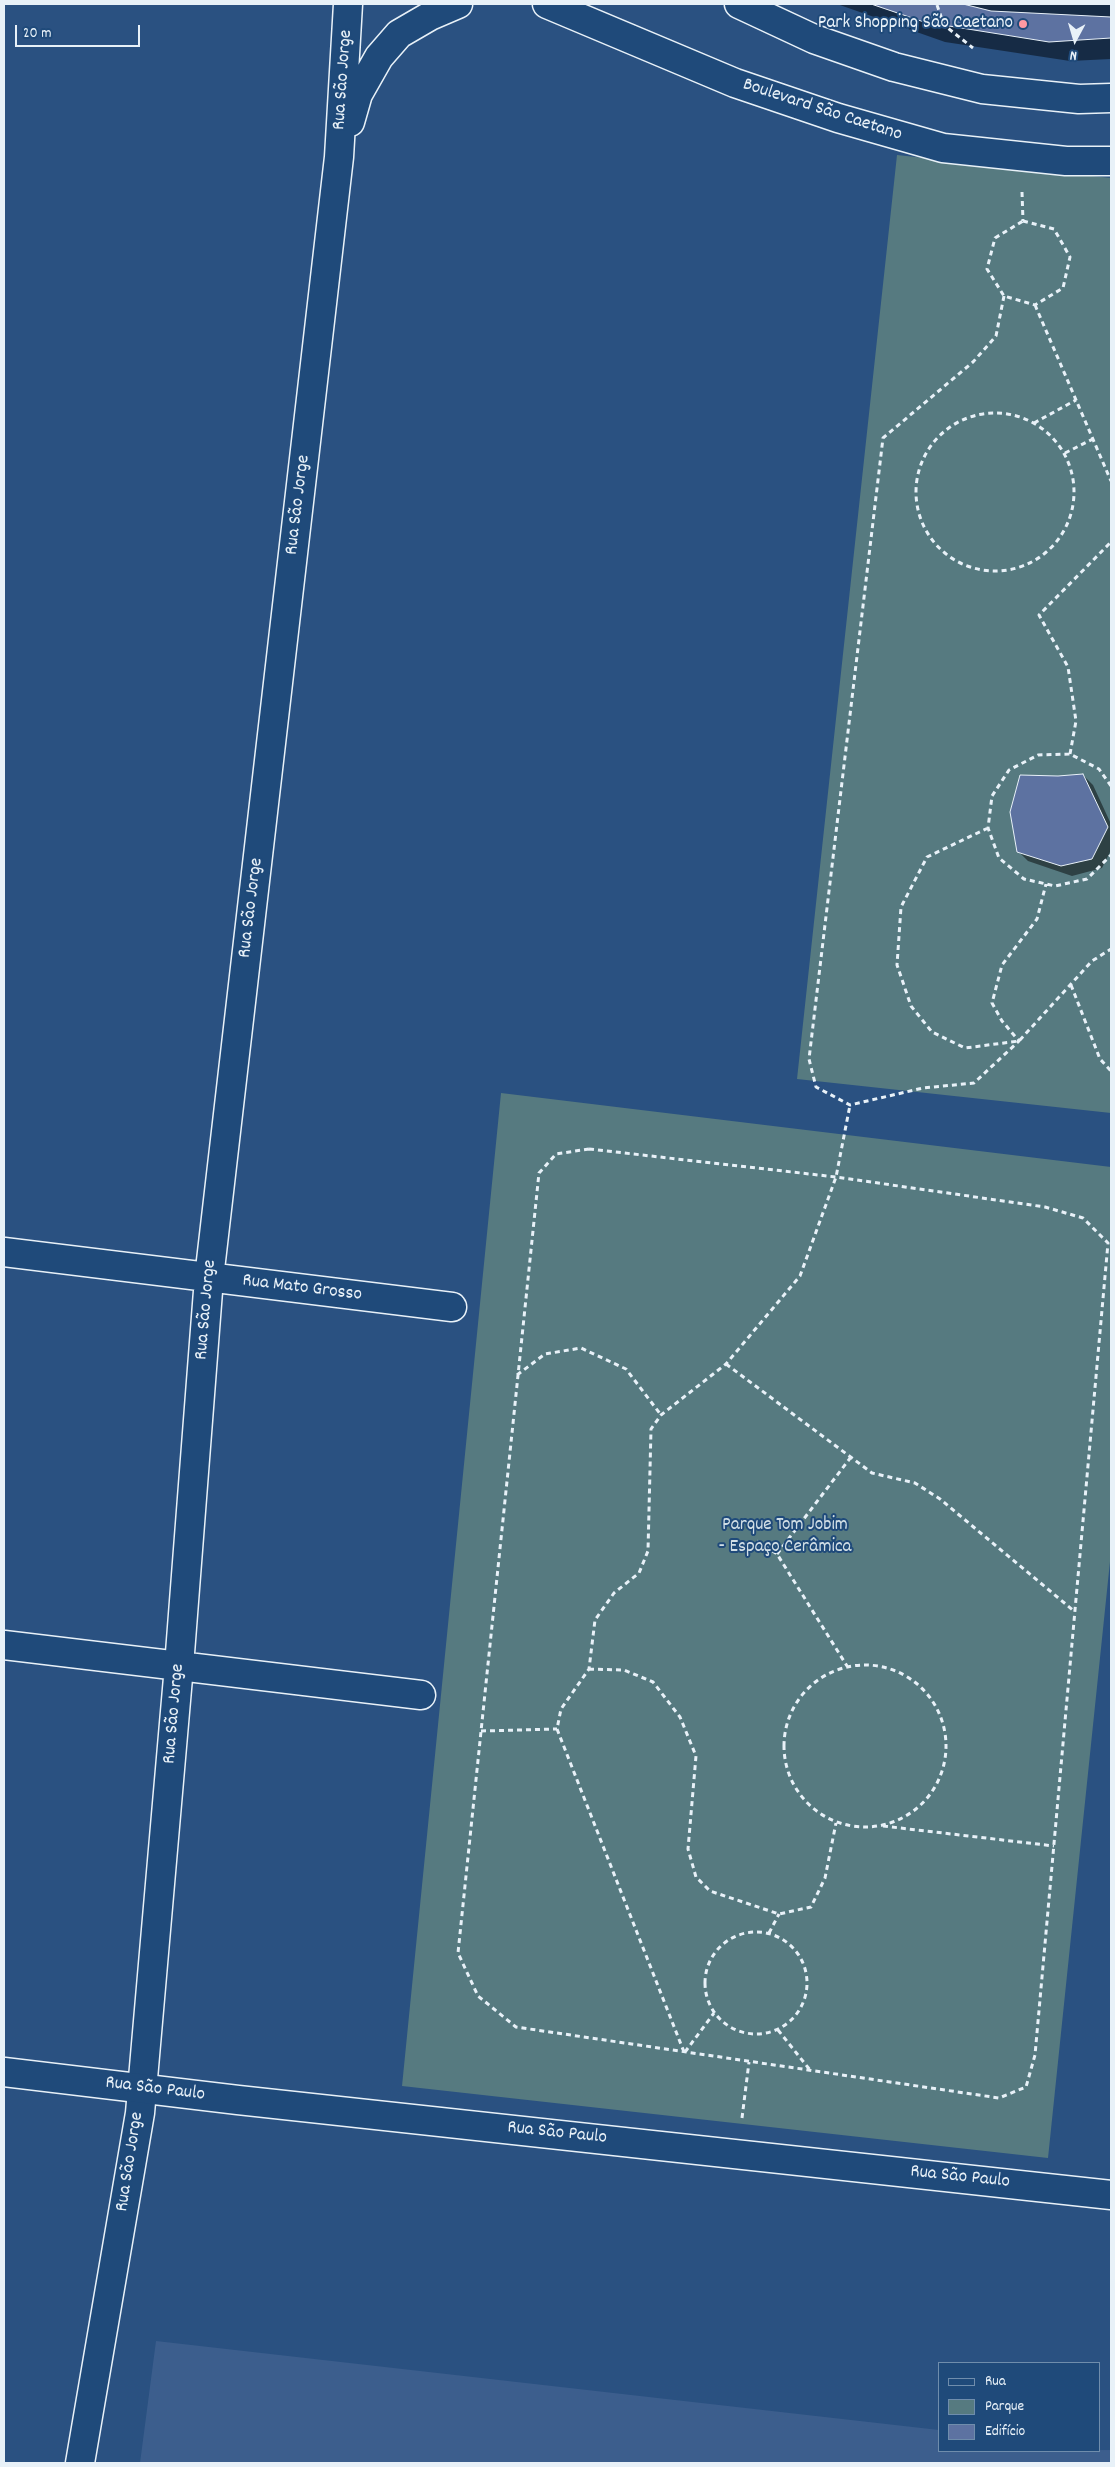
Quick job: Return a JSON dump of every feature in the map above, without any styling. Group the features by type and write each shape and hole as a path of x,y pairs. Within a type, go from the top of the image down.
{"street":[{"name":"Rua São Jorge","path":"80,2463 142,2089 179,1666 209,1278 339,157 348,4"},
{"name":"Rua São Jorge","path":"339,157 358,94 379,57 399,34 430,16 458,4"},
{"name":"Boulevard São Caetano","path":"547,4 735,83 838,118 943,148 1066,161 1111,161"},
{"path":"739,4 814,39 894,67 982,88 1079,99 1111,98"},
{"name":"Rua Mato Grosso","path":"4,1252 452,1307"},
{"path":"4,1645 421,1695"},
{"name":"Rua São Paulo","path":"4,2072 142,2089 1111,2195"}],"path":[{"path":"937,5 944,25"},
{"path":"1022,222 1054,229 1070,257 1063,288 1035,305 1004,296 987,269 995,238 1022,222"},
{"path":"1004,296 996,336 973,362 882,438 810,1059 816,1087 850,1105 923,1088 974,1083 1020,1041 1092,961 1111,949"},
{"path":"1035,305 1111,481"},
{"path":"1034,423 1076,400"},
{"path":"987,412 1011,414 1034,423 1052,436 1064,453 1073,475 1074,500 1069,523 1056,543 1038,559 1016,569 992,572 968,568 947,556 930,539 919,518 914,494 917,470 927,448 943,431 957,422 987,412"},
{"path":"1064,453 1093,439"},
{"path":"1070,754 1076,721 1068,668 1039,615 1111,542"},
{"path":"1111,786 1099,769 1070,754 1038,754 1009,770 992,796 988,828 999,858 1024,879 1055,886 1087,878 1111,855"},
{"path":"988,828 927,857 901,907 897,965 911,1006 932,1032 965,1048 1020,1041"},
{"path":"1020,1041 1002,1021 992,1003 1002,965 1037,919 1046,884"},
{"path":"1071,984 1100,1059 1111,1071"},
{"path":"684,2052 557,1729 561,1709 589,1669 595,1620 614,1593 639,1573 648,1551 651,1429 661,1415 726,1364 800,1276 836,1177 850,1105"},
{"path":"589,1149 836,1177 1045,1207 1083,1218 1108,1243 1035,2055 1026,2087 999,2098 516,2027 478,1996 458,1953 517,1375 539,1173 556,1154 589,1149"},
{"path":"517,1375 545,1354 581,1348 626,1369 661,1415"},
{"path":"726,1364 872,1473 915,1483 940,1499 1075,1611"},
{"path":"778,1554 851,1457"},
{"path":"757,1541 778,1554 848,1666"},
{"path":"882,1826 904,1818 922,1804 937,1786 945,1764 947,1741 942,1718 925,1692 914,1681 894,1670 871,1665 848,1666 826,1674 807,1688 793,1706 784,1728 783,1751 788,1774 795,1788 816,1811 836,1823 858,1828 882,1826 1054,1846"},
{"path":"589,1669 624,1670 653,1682 680,1718 696,1756 688,1849 696,1877 710,1891 779,1914 810,1907 825,1878 836,1823"},
{"path":"481,1731 557,1729"},
{"path":"769,1933 779,1914"},
{"path":"751,1932 769,1933 786,1941 799,1954 806,1970 808,1988 804,2005 793,2020 778,2030 761,2035 743,2033 727,2026 714,2013 706,1997 704,1979 709,1962 719,1947 734,1936 751,1932"},
{"path":"684,2052 714,2013"},
{"path":"778,2030 810,2070"},
{"path":"738,2154 749,2062"}],"shaded area":[{"path":"156,2341 938,2430 938,2452 1100,2452 1100,2450 1111,2450 1111,2463 140,2463"}],"green space":[{"path":"897,155 1111,178 1111,1113 797,1079"},
{"name":"Parque Tom Jobim - Espaço Cerâmica","path":"501,1093 1111,1167 1111,1552 1048,2158 402,2086"}],"building":[{"name":"Park Shopping São Caetano","path":"871,4 1111,4 1111,38 1049,42 924,22"},
{"path":"963,4 1111,4 1111,17 991,11"},
{"path":"1083,774 1108,827 1092,859 1061,866 1017,852 1010,812 1020,775 1058,776"}],"place":[{"name":"Park Shopping São Caetano","path":"1023,24"}]}
